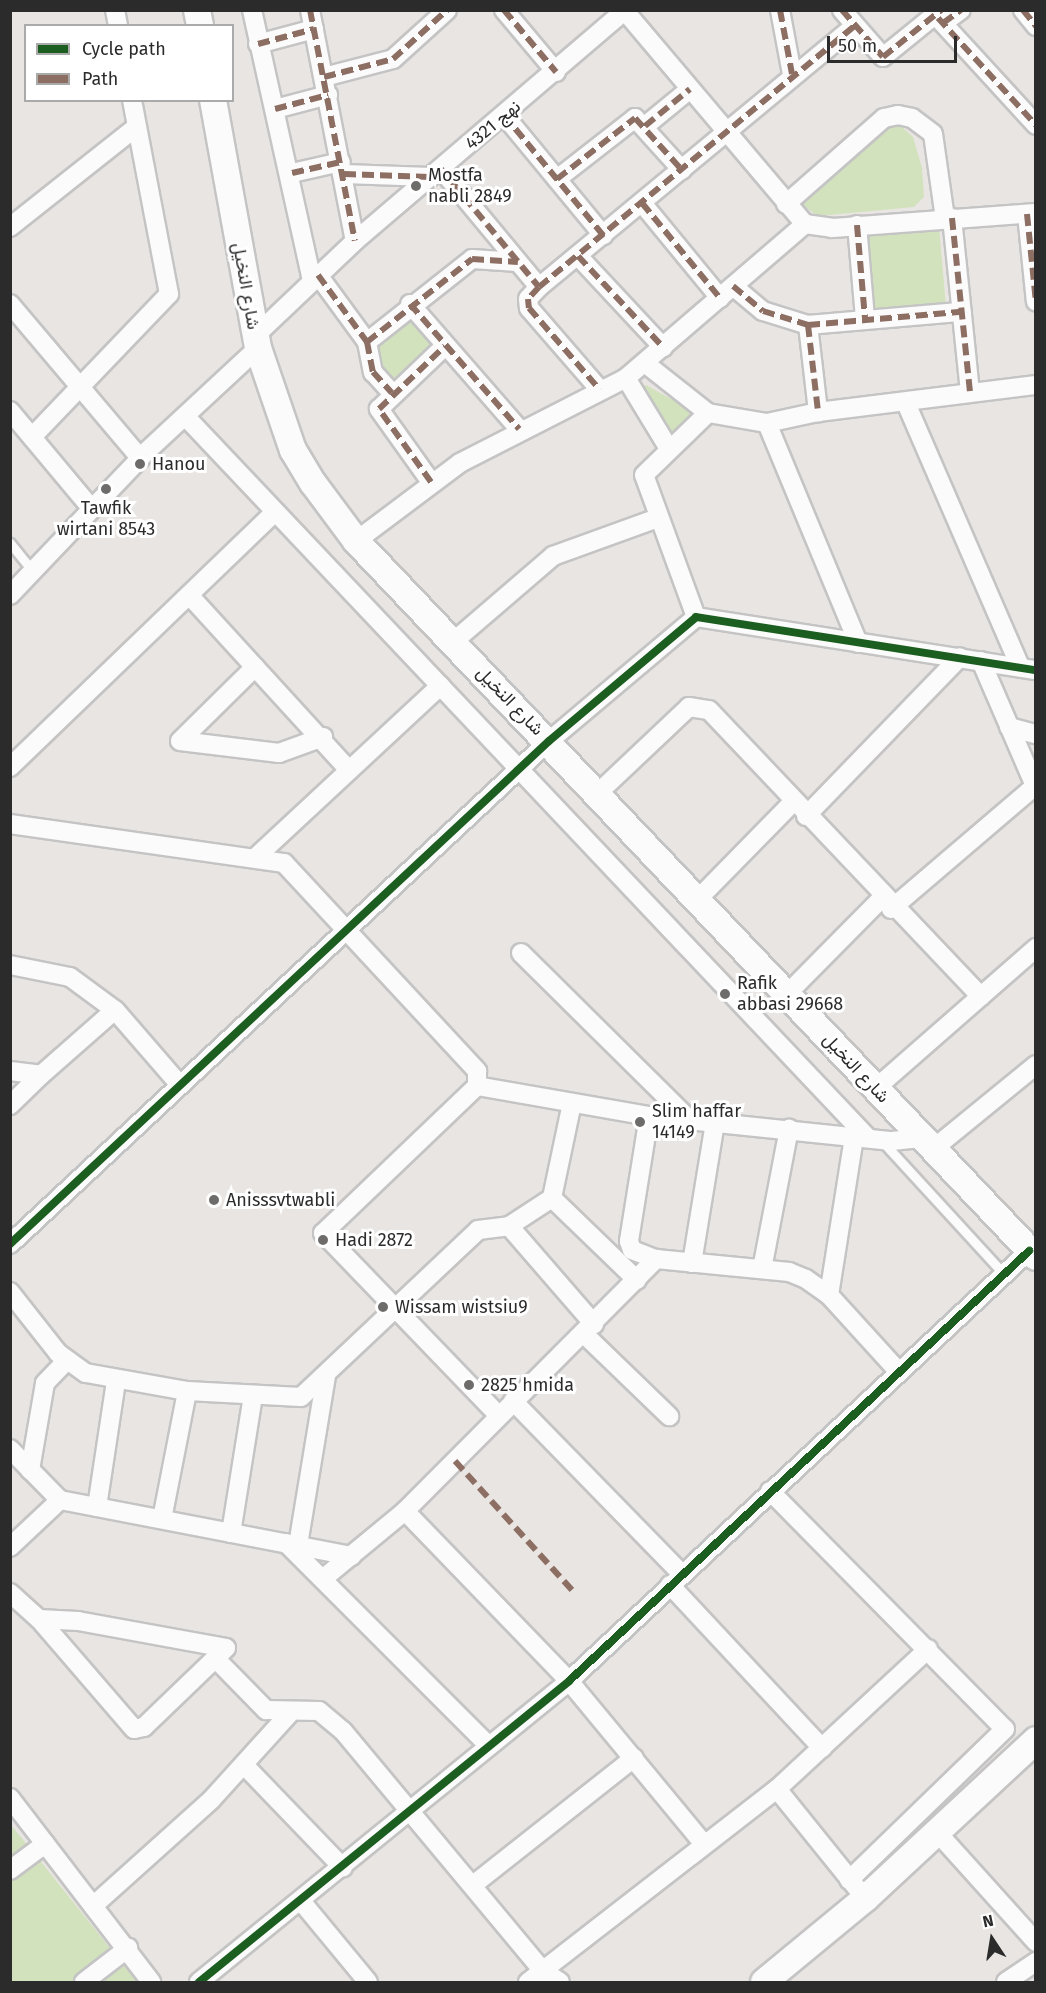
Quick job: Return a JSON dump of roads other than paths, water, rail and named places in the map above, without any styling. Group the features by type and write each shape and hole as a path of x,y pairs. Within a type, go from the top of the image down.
{"main road":[{"name":"شارع النخيل","path":"213,102 256,342 293,450 356,540 549,741 1032,1254"},
{"path":"764,1983 866,1898 1029,1746"}],"street":[{"path":"252,10 258,44 292,173 315,278 367,342 373,372 392,393"},
{"path":"310,10 343,168 355,241"},
{"path":"275,109 393,59 447,10"},
{"path":"504,10 556,72"},
{"path":"780,10 792,74"},
{"path":"842,10 884,57 941,17 961,10"},
{"path":"1023,10 1035,26"},
{"path":"624,11 805,224"},
{"name":"نهج 4321","path":"10,595 140,458 185,416 315,278 355,241 556,72 624,11"},
{"path":"941,17 1035,125"},
{"path":"600,390 529,308 528,299 539,287 727,133 792,74 855,26"},
{"path":"258,44 314,29"},
{"path":"645,126 690,89"},
{"path":"32,437 83,390 169,294 132,102"},
{"path":"504,115 603,235"},
{"path":"786,204 884,118 897,115 912,118 933,135 948,218 970,392"},
{"path":"557,179 630,119 645,126 682,171"},
{"path":"10,227 136,127"},
{"path":"292,173 343,168 435,173 539,287"},
{"path":"642,203 727,292 763,311 808,325 865,318 961,312"},
{"path":"356,540 431,482 519,429 626,378 646,364 805,224 857,225 1031,213 1035,302"},
{"path":"857,225 865,318"},
{"path":"578,256 663,347"},
{"path":"367,342 410,304 472,260 518,262"},
{"path":"10,304 140,458"},
{"path":"410,304 519,429"},
{"path":"808,325 818,412"},
{"path":"431,482 380,412 392,393 445,346"},
{"path":"646,364 708,412 767,423 818,412 1035,386"},
{"path":"626,378 668,447"},
{"path":"906,403 1028,669"},
{"path":"10,411 92,509"},
{"path":"696,617 644,475 668,447 708,412"},
{"path":"185,416 868,1138"},
{"path":"767,423 858,643"},
{"path":"10,767 275,512"},
{"path":"453,642 553,556 658,518"},
{"path":"190,596 323,737 349,770"},
{"path":"10,1244 180,1085 350,932 549,741 696,617 1028,669"},
{"path":"806,816 960,657"},
{"path":"787,994 887,903 1035,787 981,661"},
{"path":"255,667 180,741 279,753 323,737"},
{"path":"255,858 440,686"},
{"path":"598,793 694,706 709,710 887,903 981,997"},
{"path":"1009,727 1035,734"},
{"path":"698,899 793,802"},
{"path":"10,824 284,863 477,1071 477,1086 323,1230 395,1309 497,1414"},
{"path":"876,1088 1035,948"},
{"path":"521,953 688,1118"},
{"path":"10,965 70,977 115,1010 180,1085"},
{"path":"10,1105 115,1010"},
{"path":"477,1086 649,1116 928,1143 1035,1065"},
{"path":"10,1071 41,1075"},
{"path":"10,1292 67,1360 86,1373 116,1381 188,1391 301,1397 326,1376 478,1230 509,1226 552,1198 572,1103"},
{"path":"649,1116 629,1242 632,1250 656,1259 789,1272 829,1294 899,1372"},
{"path":"692,1263 715,1123"},
{"path":"762,1269 789,1129"},
{"path":"829,1294 868,1138"},
{"path":"552,1198 637,1280"},
{"path":"509,1226 589,1329 669,1416"},
{"path":"199,1983 415,1812 489,1746 569,1681 1004,1274 1032,1254"},
{"path":"325,1577 405,1511 497,1414 589,1329 656,1259"},
{"path":"30,1470 45,1383 67,1360"},
{"path":"292,1544 326,1376"},
{"path":"97,1507 116,1381"},
{"path":"162,1519 188,1391"},
{"path":"231,1533 253,1395"},
{"path":"513,1401 676,1580 822,1748"},
{"path":"10,1449 60,1500 352,1556"},
{"path":"770,1491 1005,1729 1029,1746"},
{"path":"10,1547 60,1500"},
{"path":"405,1511 569,1681 704,1844"},
{"path":"292,1544 489,1746"},
{"path":"10,1593 39,1619 134,1729 144,1726 226,1648 39,1619"},
{"path":"528,1983 777,1789 928,1649"},
{"path":"215,1658 260,1706 290,1713 319,1711 415,1812 543,1971 560,1983"},
{"path":"93,1906 245,1766 290,1713"},
{"path":"849,1880 1005,1729"},
{"path":"472,1885 634,1758"},
{"path":"245,1766 343,1868"},
{"path":"777,1789 866,1898"},
{"path":"10,1798 128,1948 150,1983"},
{"path":"937,1832 1035,1942"},
{"path":"10,1869 45,1844"},
{"path":"301,1901 368,1983"},
{"path":"84,1983 128,1948"},
{"path":"1006,1983 1035,1962"}],"lane":[{"path":"10,543 33,571"},
{"path":"868,1138 1004,1274"}],"place":[{"name":"Mostfa nabli 2849","path":"416,186"},
{"name":"Hanou","path":"140,464"},
{"name":"Tawfik wirtani 8543","path":"106,489"},
{"name":"Rafik abbasi 29668","path":"725,994"},
{"name":"Slim haffar 14149","path":"640,1122"},
{"name":"Anisssvtwabli","path":"214,1200"},
{"name":"Hadi 2872","path":"323,1240"},
{"name":"Wissam wistsiu9","path":"383,1307"},
{"name":"2825 hmida","path":"469,1385"}]}
